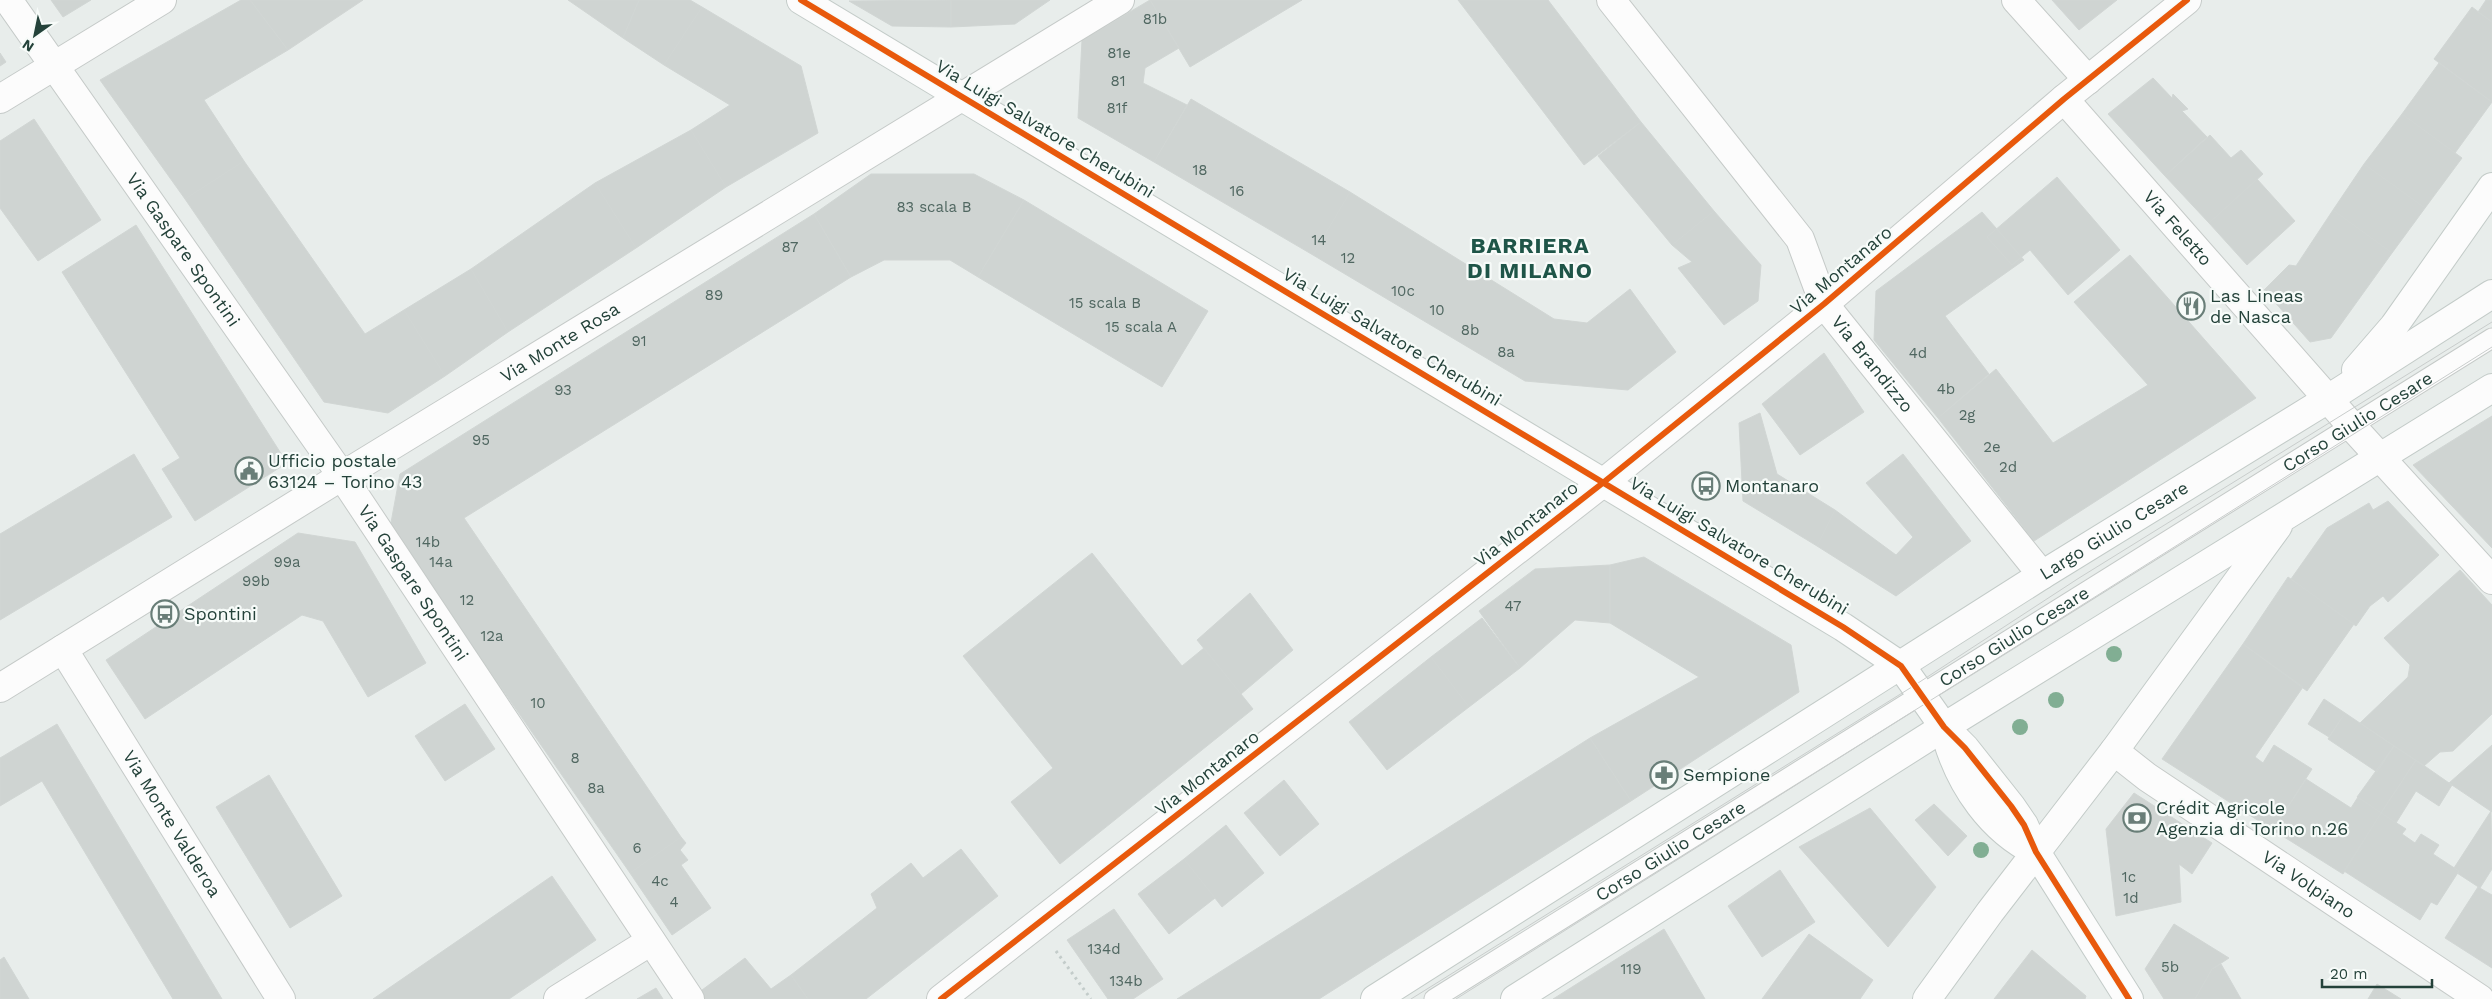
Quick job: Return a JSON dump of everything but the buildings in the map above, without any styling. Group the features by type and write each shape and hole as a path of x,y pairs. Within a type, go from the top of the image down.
{"street":[{"name":"Via Gaspare Spontini","path":"8,0 342,476 690,999"},
{"path":"0,100 162,0"},
{"name":"Via Luigi Salvatore Cherubini","path":"801,0 1863,639 1901,666 1944,727"},
{"name":"Via Monte Rosa","path":"0,688 342,476 964,98 1120,0"},
{"name":"Via Brandizzo","path":"1611,0 1800,239 1824,304 2042,576"},
{"path":"2016,0 2088,80"},
{"name":"Via Montanaro","path":"941,999 1604,482 1824,304 2064,99 2187,0"},
{"name":"Via Feletto","path":"2064,99 2341,419 2380,457 2492,580"},
{"name":"Largo Giulio Cesare","path":"1901,666 2042,576 2341,419 2364,368 2492,187"},
{"name":"Largo Giulio Cesare","path":"2364,368 2492,294"},
{"path":"1515,999 1944,727 2492,388"},
{"path":"1927,999 2114,751 2286,515"},
{"name":"Via Monte Valderoa","path":"63,649 281,999"},
{"name":"Corso Giulio Cesare","path":"1375,999 1901,666"},
{"path":"1944,727 1965,748 2024,825 2036,852 2129,999"},
{"name":"Via Volpiano","path":"2114,751 2147,777 2480,999"},
{"path":"558,999 651,941"}],"lane":[{"name":"Corso Giulio Cesare","path":"1434,999 1921,694 2341,419 2492,338"}],"path":[{"path":"1037,924 1091,999"}],"tram line":[{"path":"1411,999 1915,685 2079,578 2492,322"},
{"path":"1456,999 2492,347"}],"cycle path":[{"path":"801,0 1843,627 1901,666 1944,727 1965,748 2011,806 2024,825 2036,852 2129,999"},
{"path":"941,999 1604,482 1824,304 2064,99 2187,0"}],"place":[{"name":"Las Lineas de Nasca","path":"2191,306"},
{"name":"Ufficio postale 63124 – Torino 43","path":"249,471"},
{"name":"Montanaro","path":"1706,486"},
{"name":"Spontini","path":"165,614"},
{"name":"Sempione","path":"1664,775"},
{"name":"Crédit Agricole Agenzia di Torino n.26","path":"2137,818"}],"district":[{"name":"BARRIERA DI MILANO","path":"1530,258"}]}
